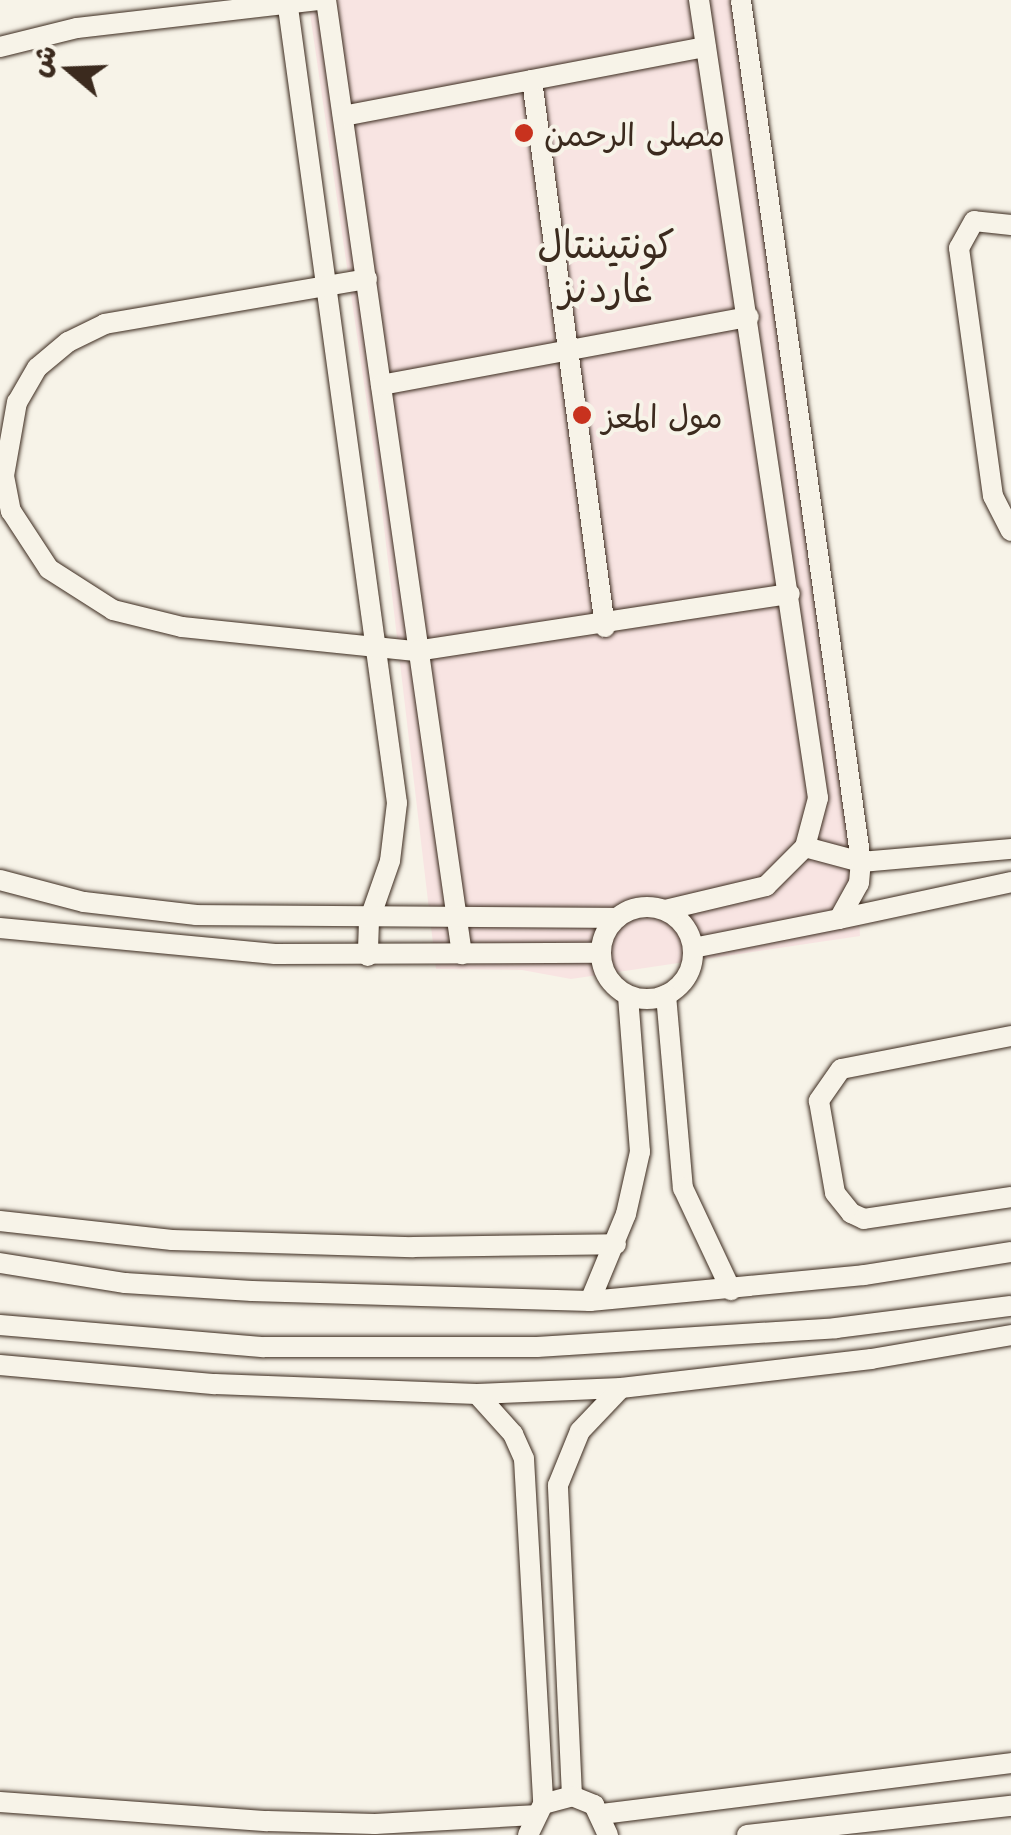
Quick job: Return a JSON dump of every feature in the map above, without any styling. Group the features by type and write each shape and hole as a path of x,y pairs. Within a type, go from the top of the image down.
{"street":[{"path":"0,46 77,28 323,0 367,279 416,651 460,920 462,954"},
{"path":"0,880 139,911 369,921 617,918 640,908 665,910 741,898 766,886 804,847 818,798 699,0"},
{"path":"741,0 861,862 859,883 840,920"},
{"path":"287,2 397,802 390,861 369,921 368,956"},
{"path":"343,116 706,47"},
{"path":"532,80 605,626"},
{"path":"1011,225 974,221 959,248 994,496 1011,530"},
{"path":"367,279 146,314 68,342 37,368 16,402 3,440 6,514 48,569 113,610 182,628 416,651 605,626 790,594"},
{"path":"381,385 749,317"},
{"path":"804,847 861,862 1011,849"},
{"path":"693,948 1011,882"},
{"path":"617,918 601,952 608,978 628,996 666,996 687,976 693,948 678,920 665,910"},
{"path":"0,928 130,946 368,956 601,952"},
{"path":"590,1300 616,1244 640,1152 628,996"},
{"path":"666,996 683,1188 732,1290"},
{"path":"1011,1036 841,1069 818,1101 835,1193 851,1213 864,1219 1011,1197"},
{"path":"0,1221 191,1241 413,1248 616,1244"},
{"path":"0,1263 125,1283 252,1292 590,1300 732,1290 1011,1252"},
{"path":"0,1325 264,1347 440,1349 696,1340 1011,1306"},
{"path":"0,1365 215,1384 477,1394 620,1388 871,1359 1011,1335"},
{"path":"620,1388 580,1431 558,1485 572,1796 605,1825 1011,1763"},
{"path":"477,1394 513,1434 528,1487 535,1818"},
{"path":"0,1802 285,1822 535,1818 572,1796"},
{"path":"747,1835 1011,1806"}],"shaded area":[{"path":"308,0 731,0 856,853 860,936 571,979 522,970 436,969 380,493"}],"place":[{"name":"مصلى الرحمن","path":"524,133"},
{"name":"مول المعز","path":"582,415"}],"district":[{"name":"كونتيننتال غاردنز","path":"606,265"}]}
